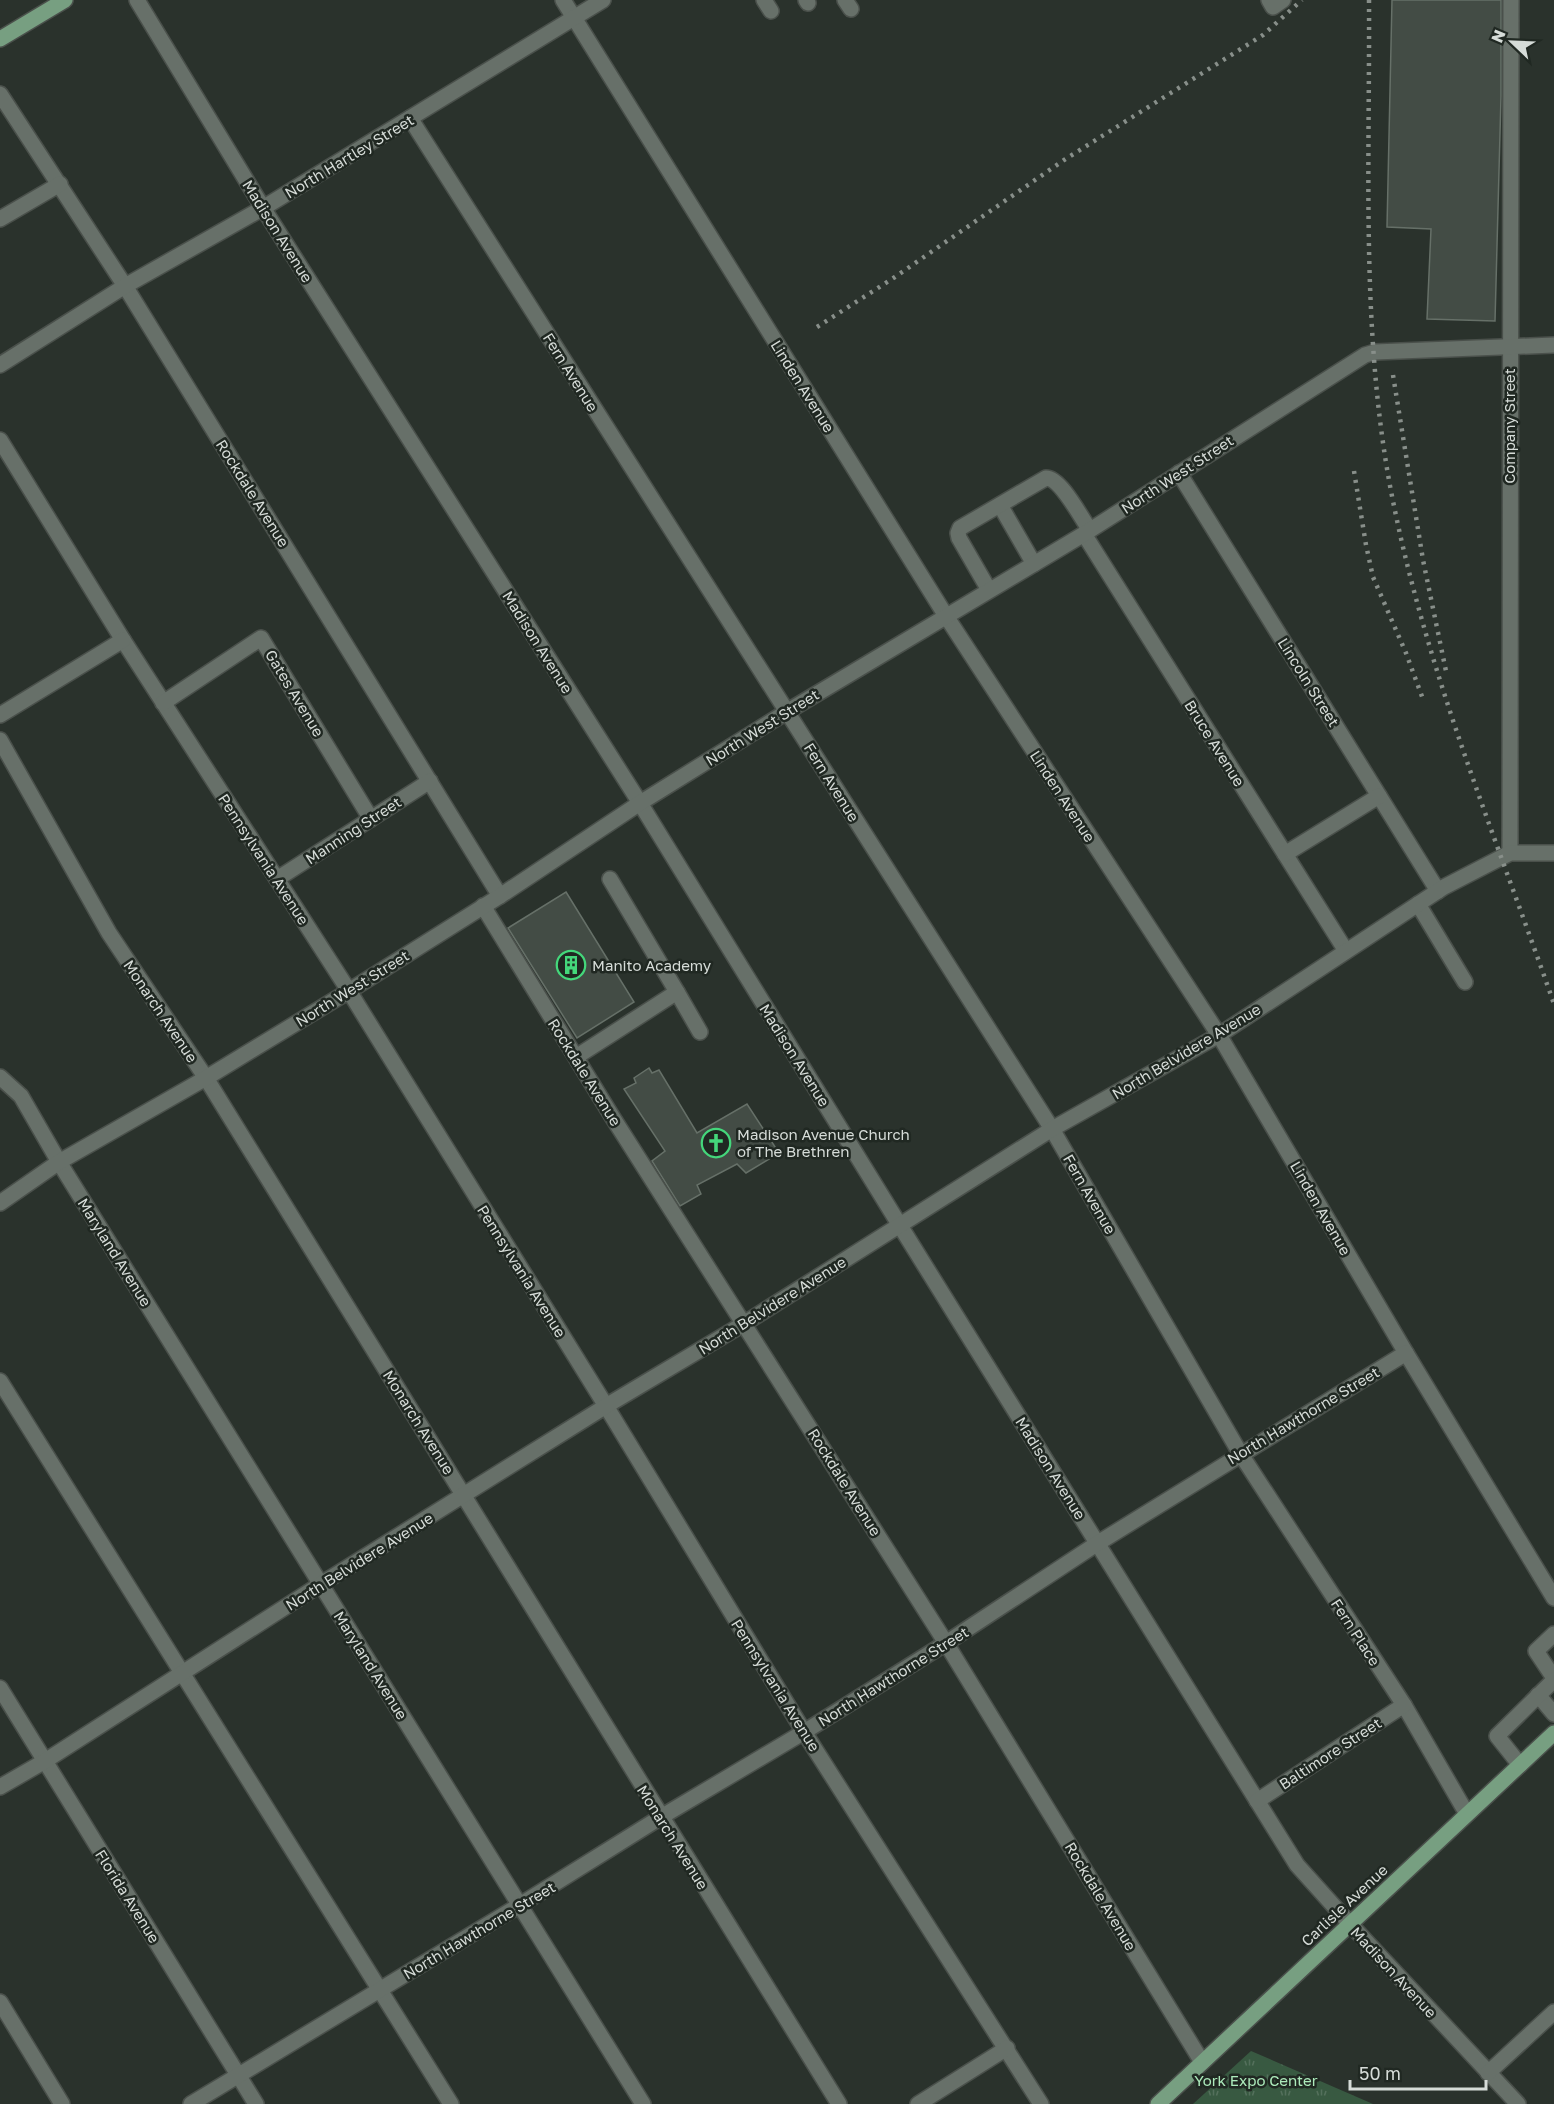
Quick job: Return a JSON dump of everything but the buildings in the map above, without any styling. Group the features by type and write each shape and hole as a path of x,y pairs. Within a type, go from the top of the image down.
{"main road":[{"path":"0,39 65,0"},
{"name":"Carlisle Avenue","path":"1158,2104 1554,1733"}],"street":[{"name":"Madison Avenue","path":"138,0 263,208 640,802 899,1224 1298,1865 1518,2104"},
{"name":"Linden Avenue","path":"563,0 946,616 1219,1035 1406,1353 1554,1598"},
{"name":"North Hartley Street","path":"0,365 125,286 263,208 603,0"},
{"name":"Company Street","path":"1510,853 1511,0"},
{"name":"Rockdale Avenue","path":"0,94 125,286 500,896"},
{"name":"Fern Avenue","path":"410,118 1052,1129 1240,1454"},
{"path":"0,219 60,184"},
{"name":"North West Street","path":"0,1203 59,1162 206,1078 349,991 500,896 640,802 1087,532 1365,355 1375,352 1554,345"},
{"name":"Pennsylvania Avenue","path":"0,440 123,640 349,991 606,1406 804,1732 1041,2104"},
{"name":"Lincoln Street","path":"1179,473 1438,891"},
{"name":"Bruce Avenue","path":"1000,505 1047,478 1052,478 1059,484 1346,951"},
{"path":"989,590 958,533 960,528 1000,505 1034,564"},
{"name":"Gates Avenue","path":"163,703 261,638 371,819"},
{"path":"0,715 123,640"},
{"name":"Monarch Avenue","path":"0,740 109,933 206,1078 839,2104"},
{"name":"Manning Street","path":"276,879 430,781"},
{"path":"1285,854 1379,796"},
{"name":"North Belvidere Avenue","path":"0,1787 45,1761 321,1584 606,1406 745,1323 1052,1129 1219,1035 1438,891 1510,853 1554,854"},
{"path":"610,879 700,1032"},
{"path":"1418,904 1465,982"},
{"name":"Rockdale Avenue","path":"483,906 576,1058 946,1643 1202,2062"},
{"path":"576,1058 677,992"},
{"name":"Maryland Avenue","path":"4,1087 21,1096 59,1162 643,2104"},
{"name":"North Hawthorne Street","path":"191,2104 804,1732 946,1643 1098,1543 1406,1353"},
{"path":"0,1381 451,2104"},
{"name":"Fern Place","path":"1240,1454 1404,1705 1467,1814"},
{"path":"1520,1765 1497,1736 1554,1679 1536,1651 1554,1634"},
{"name":"Florida Avenue","path":"0,1688 256,2104"},
{"path":"1538,1695 1554,1714"},
{"name":"Baltimore Street","path":"1257,1802 1404,1705"},
{"path":"0,2002 62,2104"},
{"path":"1488,2073 1554,2012"},
{"path":"918,2104 1007,2048"}],"green space":[{"name":"York Expo Center","path":"1251,2051 1373,2104 1193,2104"}],"railway":[{"path":"817,327 895,277 1064,160 1263,35 1302,0"},
{"path":"1369,0 1368,190 1371,318 1383,444 1394,506 1409,570 1445,696 1554,1004"},
{"path":"1393,375 1423,560 1447,676"},
{"path":"1354,471 1373,577 1406,653 1424,702"}],"place":[{"name":"Manito Academy","path":"571,965"},
{"name":"Madison Avenue Church of The Brethren","path":"716,1143"}]}
